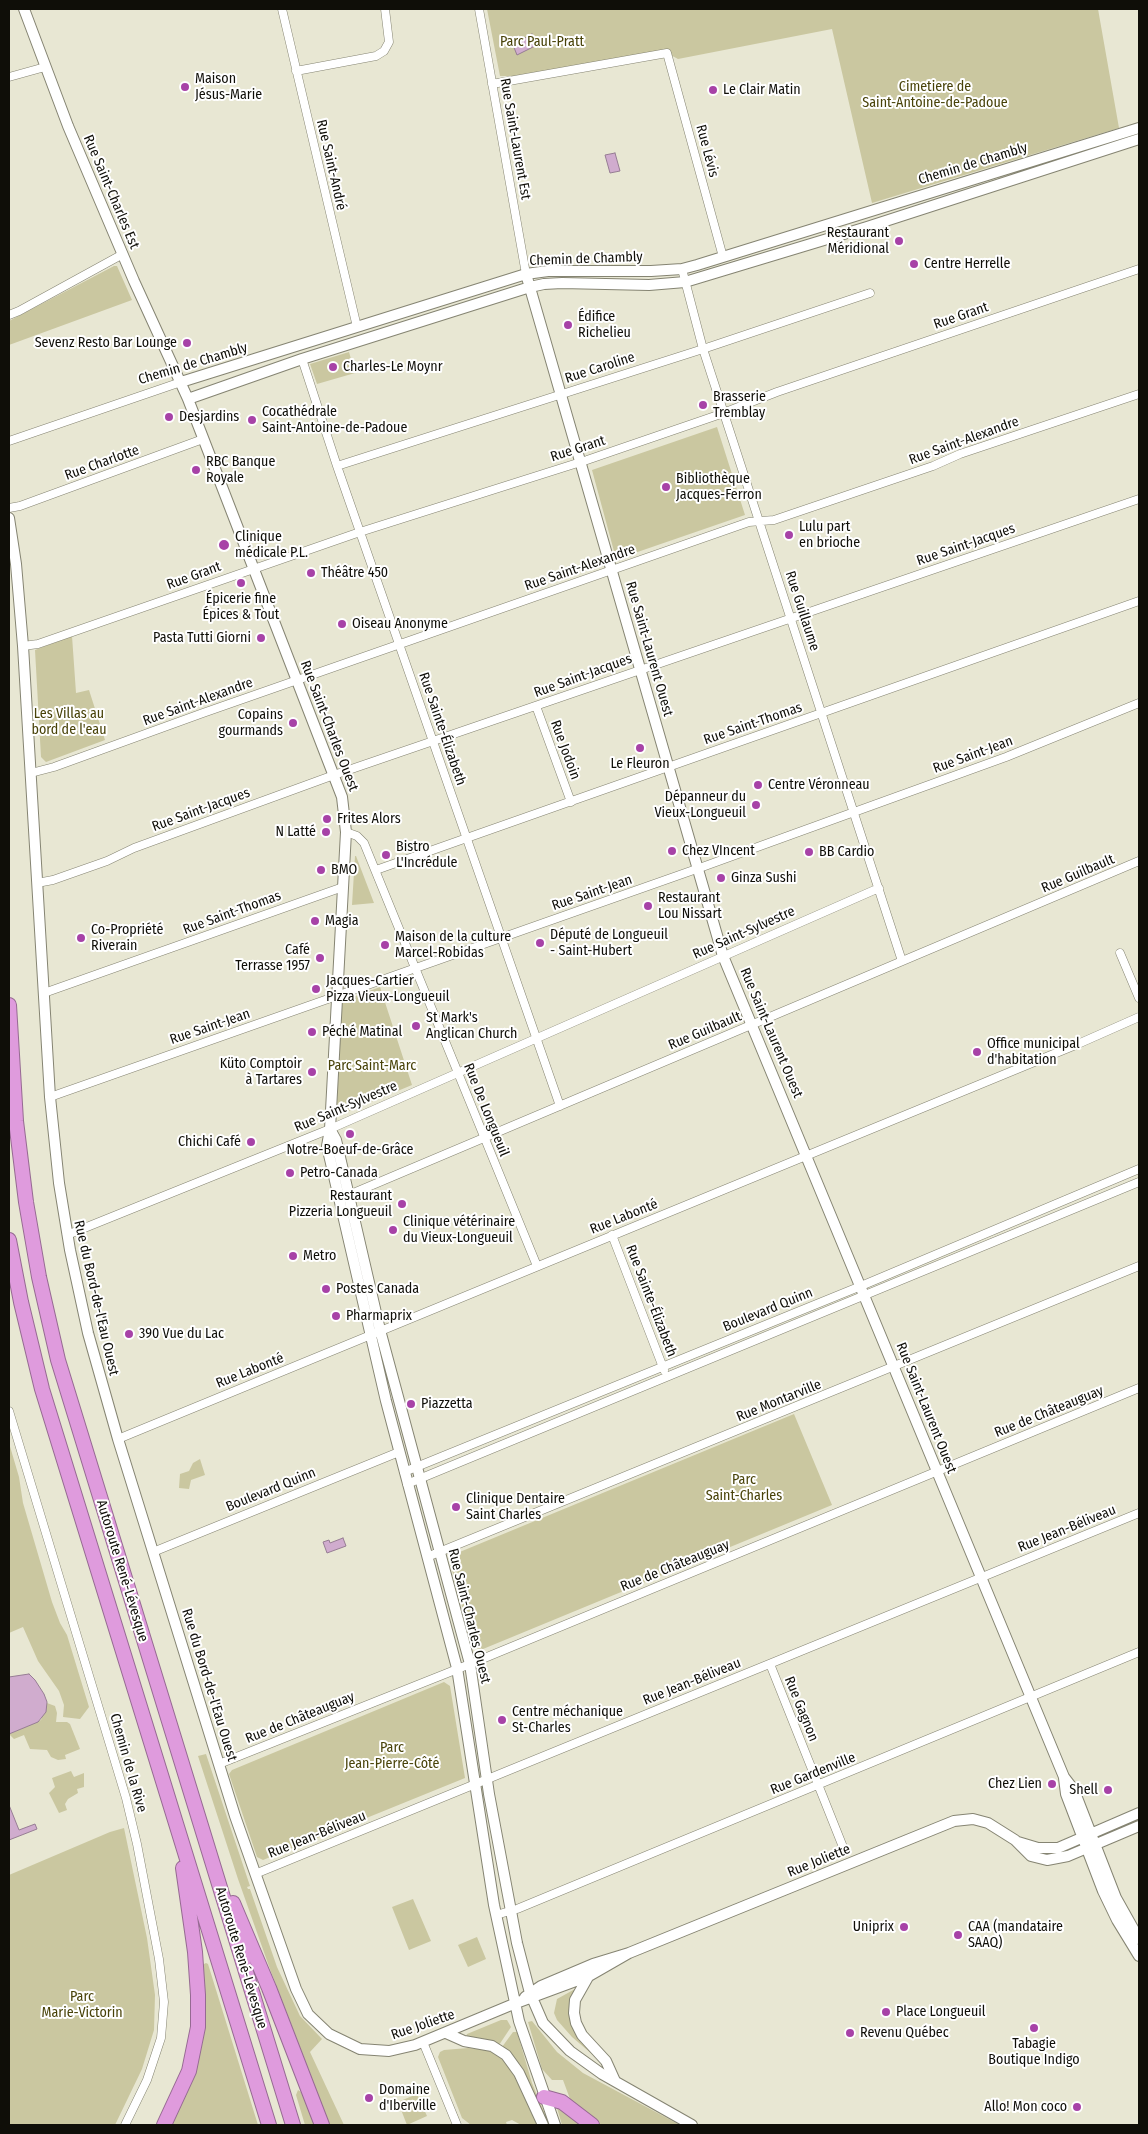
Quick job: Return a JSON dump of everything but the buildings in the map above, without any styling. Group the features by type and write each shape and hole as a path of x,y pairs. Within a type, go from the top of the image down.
{"highway":[{"name":"Autoroute René-Lévesque","path":"9,1005 20,1160 30,1230 46,1309 77,1427 293,2125"},
{"name":"Autoroute René-Lévesque","path":"9,1240 21,1302 42,1389 269,2125"},
{"path":"164,2125 189,2071 196,2045 198,2017 194,1946 176,1823"},
{"path":"202,1831 269,1988 322,2125"},
{"path":"544,2097 562,2102 592,2125"}],"street":[{"name":"Rue Saint-Charles Est","path":"24,9 68,126 181,382"},
{"name":"Rue Saint-André","path":"282,9 357,327"},
{"path":"296,71 376,56 384,51 389,42 385,9"},
{"name":"Rue Saint-Laurent Est","path":"479,9 526,274"},
{"name":"Rue Lévis","path":"492,84 667,53 722,257"},
{"path":"9,77 45,67"},
{"name":"Chemin de Chambly","path":"9,441 181,382 526,274 682,269 1139,128"},
{"name":"Chemin de Chambly","path":"188,399 302,359 530,287 562,283 649,285 685,282 975,193 1139,139"},
{"path":"971,179 975,193"},
{"path":"9,315 123,254"},
{"name":"Rue Guillaume","path":"682,269 703,349 902,960"},
{"name":"Rue Grant","path":"23,646 38,644 253,568 580,461 724,412 776,392 1139,269"},
{"name":"Rue Saint-Laurent Ouest","path":"526,274 562,393 723,956 753,1024 1064,1778 1074,1790 1108,1904 1139,1956"},
{"name":"Rue Caroline","path":"337,466 703,349 870,293"},
{"name":"Rue Sainte-Élizabeth","path":"302,359 337,466 560,1106"},
{"name":"Rue Saint-Charles Ouest","path":"181,382 343,802 346,832 330,1128 327,1146 337,1200 399,1452 457,1668 496,1916 516,2003 544,2097 555,2125"},
{"name":"Rue Saint-Alexandre","path":"31,773 54,767 749,522 774,520 933,466 960,454 1139,394"},
{"name":"Rue Charlotte","path":"9,508 20,506 203,439"},
{"name":"Rue Saint-Jacques","path":"37,883 53,880 107,861 134,848 334,775 1139,499"},
{"name":"Rue du Bord-de-l'Eau Ouest","path":"9,518 16,564 23,646 50,1096 59,1183 67,1235 85,1323 153,1552 219,1764 280,1950 301,2000 317,2024 336,2039"},
{"name":"Rue Saint-Thomas","path":"376,870 1139,601"},
{"name":"Rue Saint-Jean","path":"50,1096 697,869 1006,757 1139,703"},
{"name":"Rue Jodoin","path":"536,706 571,802"},
{"name":"Rue De Longueuil","path":"346,832 356,836 364,843 376,870 537,1266"},
{"name":"Rue Guilbault","path":"337,1200 1139,861"},
{"name":"Rue Saint-Thomas","path":"44,994 343,887"},
{"name":"Rue Saint-Sylvestre","path":"67,1235 330,1128 879,888"},
{"path":"1120,953 1139,998"},
{"name":"Rue Labonté","path":"118,1439 1078,1044 1139,1017"},
{"name":"Rue Saint-Charles Ouest","path":"330,1128 336,1140 380,1330 470,1664 487,1780 511,1911 530,1996 543,2023 561,2043 586,2063 692,2125"},
{"name":"Boulevard Quinn","path":"407,1484 667,1377 1139,1169"},
{"name":"Boulevard Quinn","path":"404,1472 663,1366 1139,1182"},
{"name":"Rue Sainte-Élizabeth","path":"612,1235 667,1377"},
{"name":"Rue Montarville","path":"427,1557 1139,1266"},
{"name":"Rue de Châteauguay","path":"219,1764 470,1664 1139,1388"},
{"name":"Chemin de la Rive","path":"9,1411 126,1798 138,1848 160,1964 164,2002 161,2038 148,2080 125,2125"},
{"name":"Boulevard Quinn","path":"153,1552 399,1452"},
{"name":"Rue Jean-Béliveau","path":"255,1874 1139,1514"},
{"name":"Rue Gardenville","path":"496,1916 1139,1652"},
{"name":"Rue Gagnon","path":"770,1664 843,1847"},
{"name":"Rue Joliette","path":"530,1996 540,1986 593,1964 629,1953 954,1821 968,1819 984,1821 1018,1842 1031,1856 1041,1859 1064,1857 1139,1813"},
{"name":"Rue Joliette","path":"1089,1842 1139,1826"},
{"name":"Rue Saint-Laurent Ouest","path":"1089,1842 1116,1898 1139,1939"},
{"name":"Rue Joliette","path":"336,2039 360,2049 382,2051 400,2049 423,2042 530,1996 589,1976 629,1953"},
{"path":"589,1976 575,2000 574,2013 576,2023 584,2038 606,2060 616,2082"},
{"path":"446,2032 464,2041 492,2046 506,2055 519,2073 543,2125"},
{"path":"423,2042 457,2125"}],"green space":[{"name":"Cimetiere de Saint-Antoine-de-Padoue","path":"487,9 1098,9 1119,128 872,203 832,29 678,59 667,53 539,76 500,76"},
{"path":"117,266 132,300 9,345 9,321"},
{"path":"349,352 355,373 317,384 310,364"},
{"path":"717,427 745,515 623,557 615,555 592,470"},
{"name":"Les Villas au bord de l'eau","path":"72,636 76,693 89,690 105,740 46,762 41,757 35,650"},
{"path":"356,856 374,903 352,905"},
{"name":"Parc Saint-Marc","path":"380,987 412,1085 347,1112 337,1105 342,1001"},
{"name":"Parc Saint-Charles","path":"794,1414 832,1505 483,1649 473,1646 449,1559 450,1556"},
{"path":"9,1443 19,1477 23,1503 52,1602 67,1635 89,1707 80,1719 63,1717 64,1705 59,1691 38,1661 23,1627 9,1633"},
{"path":"200,1459 205,1475 191,1480 189,1489 179,1488 180,1474 189,1471 193,1463"},
{"name":"Parc Jean-Pierre-Côté","path":"444,1682 450,1686 465,1778 263,1860 257,1857 229,1774 232,1770"},
{"path":"47,1703 55,1706 57,1713 56,1722 67,1722 70,1724 80,1749 65,1755 66,1759 58,1760 51,1757 47,1750 30,1749 24,1735 14,1739 9,1734 41,1720"},
{"path":"206,1754 250,1886 247,1887 250,1889 277,1967 300,2016 322,2039 310,2052 344,2125 330,2125 271,1972 198,1756"},
{"path":"71,1771 74,1777 84,1773 84,1787 77,1789 78,1793 68,1799 65,1804 67,1810 59,1813 49,1793 55,1787 52,1778"},
{"name":"Parc Marie-Victorin","path":"124,1828 147,1938 155,1995 154,2030 142,2069 115,2125 9,2125 9,1875 110,1832"},
{"path":"413,1899 431,1941 409,1950 392,1907"},
{"path":"477,1937 486,1959 468,1967 458,1945"},
{"path":"208,1964 258,2125 171,2125 193,2080 202,2045 205,2006 202,1965"},
{"path":"575,1989 570,2000 572,2026 578,2037 593,2055 572,2037 557,2020 554,2013 557,1999"},
{"path":"501,2020 507,2020 511,2027 499,2045 481,2038 466,2037 467,2034"},
{"path":"532,2021 557,2052 583,2073 680,2125 603,2125 596,2122 570,2099 563,2080 552,2080 542,2069 528,2022"},
{"path":"513,2032 517,2032 532,2083 547,2119 544,2120 502,2047"},
{"path":"468,2048 488,2050 502,2059 511,2069 537,2125 521,2125 512,2120 506,2122 507,2125 471,2125 462,2118 438,2057 440,2052 444,2050"},
{"path":"298,2090 301,2092 316,2125 305,2125 296,2095"},
{"path":"417,2094 427,2116 407,2125 398,2102"},
{"path":"557,2108 575,2120 582,2125 562,2125"}],"shaded area":[{"path":"532,34 537,45 517,55 513,45"},
{"path":"615,153 620,171 610,173 605,155"},
{"path":"343,1538 346,1546 327,1553 323,1542 329,1540 330,1543"},
{"path":"29,1674 44,1694 47,1702 46,1712 38,1722 9,1734 9,1677"},
{"path":"9,1805 19,1830 35,1824 37,1829 9,1840"}],"place":[{"name":"Maison Jésus-Marie","path":"185,87"},
{"name":"Le Clair Matin","path":"713,90"},
{"name":"Restaurant Méridional","path":"899,241"},
{"name":"Centre Herrelle","path":"914,264"},
{"name":"Édifice Richelieu","path":"568,325"},
{"name":"Sevenz Resto Bar Lounge","path":"187,343"},
{"name":"Charles-Le Moynr","path":"333,367"},
{"name":"Brasserie Tremblay","path":"703,405"},
{"name":"Desjardins","path":"169,417"},
{"name":"Cocathédrale Saint-Antoine-de-Padoue","path":"252,420"},
{"name":"RBC Banque Royale","path":"196,470"},
{"name":"Bibliothèque Jacques-Ferron","path":"666,487"},
{"name":"Lulu part en brioche","path":"789,535"},
{"name":"Clinique médicale P.L.","path":"224,545"},
{"name":"Théâtre 450","path":"311,573"},
{"name":"Épicerie fine Épices & Tout","path":"241,583"},
{"name":"Oiseau Anonyme","path":"342,624"},
{"name":"Pasta Tutti Giorni","path":"261,638"},
{"name":"Copains gourmands","path":"293,723"},
{"name":"Le Fleuron","path":"640,748"},
{"name":"Centre Véronneau","path":"758,785"},
{"name":"Dépanneur du Vieux-Longueuil","path":"756,805"},
{"name":"Frites Alors","path":"327,819"},
{"name":"N Latté","path":"326,832"},
{"name":"Chez VIncent","path":"672,851"},
{"name":"BB Cardio","path":"809,852"},
{"name":"Bistro L'Incrédule","path":"386,855"},
{"name":"BMO","path":"321,870"},
{"name":"Ginza Sushi","path":"721,878"},
{"name":"Restaurant Lou Nissart","path":"648,906"},
{"name":"Magia","path":"315,921"},
{"name":"Co-Propriété Riverain","path":"81,938"},
{"name":"Député de Longueuil - Saint-Hubert","path":"540,943"},
{"name":"Maison de la culture Marcel-Robidas","path":"385,945"},
{"name":"Café Terrasse 1957","path":"320,958"},
{"name":"Jacques-Cartier Pizza Vieux-Longueuil","path":"316,989"},
{"name":"St Mark's Anglican Church","path":"416,1026"},
{"name":"Péché Matinal","path":"312,1032"},
{"name":"Office municipal d'habitation","path":"977,1052"},
{"name":"Küto Comptoir à Tartares","path":"312,1072"},
{"name":"Notre-Boeuf-de-Grâce","path":"350,1134"},
{"name":"Chichi Café","path":"251,1142"},
{"name":"Petro-Canada","path":"290,1173"},
{"name":"Restaurant Pizzeria Longueuil","path":"402,1204"},
{"name":"Clinique vétérinaire du Vieux-Longueuil","path":"393,1230"},
{"name":"Metro","path":"293,1256"},
{"name":"Postes Canada","path":"326,1289"},
{"name":"Pharmaprix","path":"336,1316"},
{"name":"390 Vue du Lac","path":"129,1334"},
{"name":"Piazzetta","path":"411,1404"},
{"name":"Clinique Dentaire Saint Charles","path":"456,1507"},
{"name":"Centre méchanique St-Charles","path":"502,1720"},
{"name":"Chez Lien","path":"1052,1784"},
{"name":"Shell","path":"1108,1790"},
{"name":"Uniprix","path":"904,1927"},
{"name":"CAA (mandataire SAAQ)","path":"958,1935"},
{"name":"Place Longueuil","path":"886,2012"},
{"name":"Tabagie Boutique Indigo","path":"1034,2028"},
{"name":"Revenu Québec","path":"850,2033"},
{"name":"Domaine d'Iberville","path":"369,2098"},
{"name":"Allo! Mon coco","path":"1077,2107"}],"park label":[{"name":"Parc Paul-Pratt","path":"542,42"}]}
